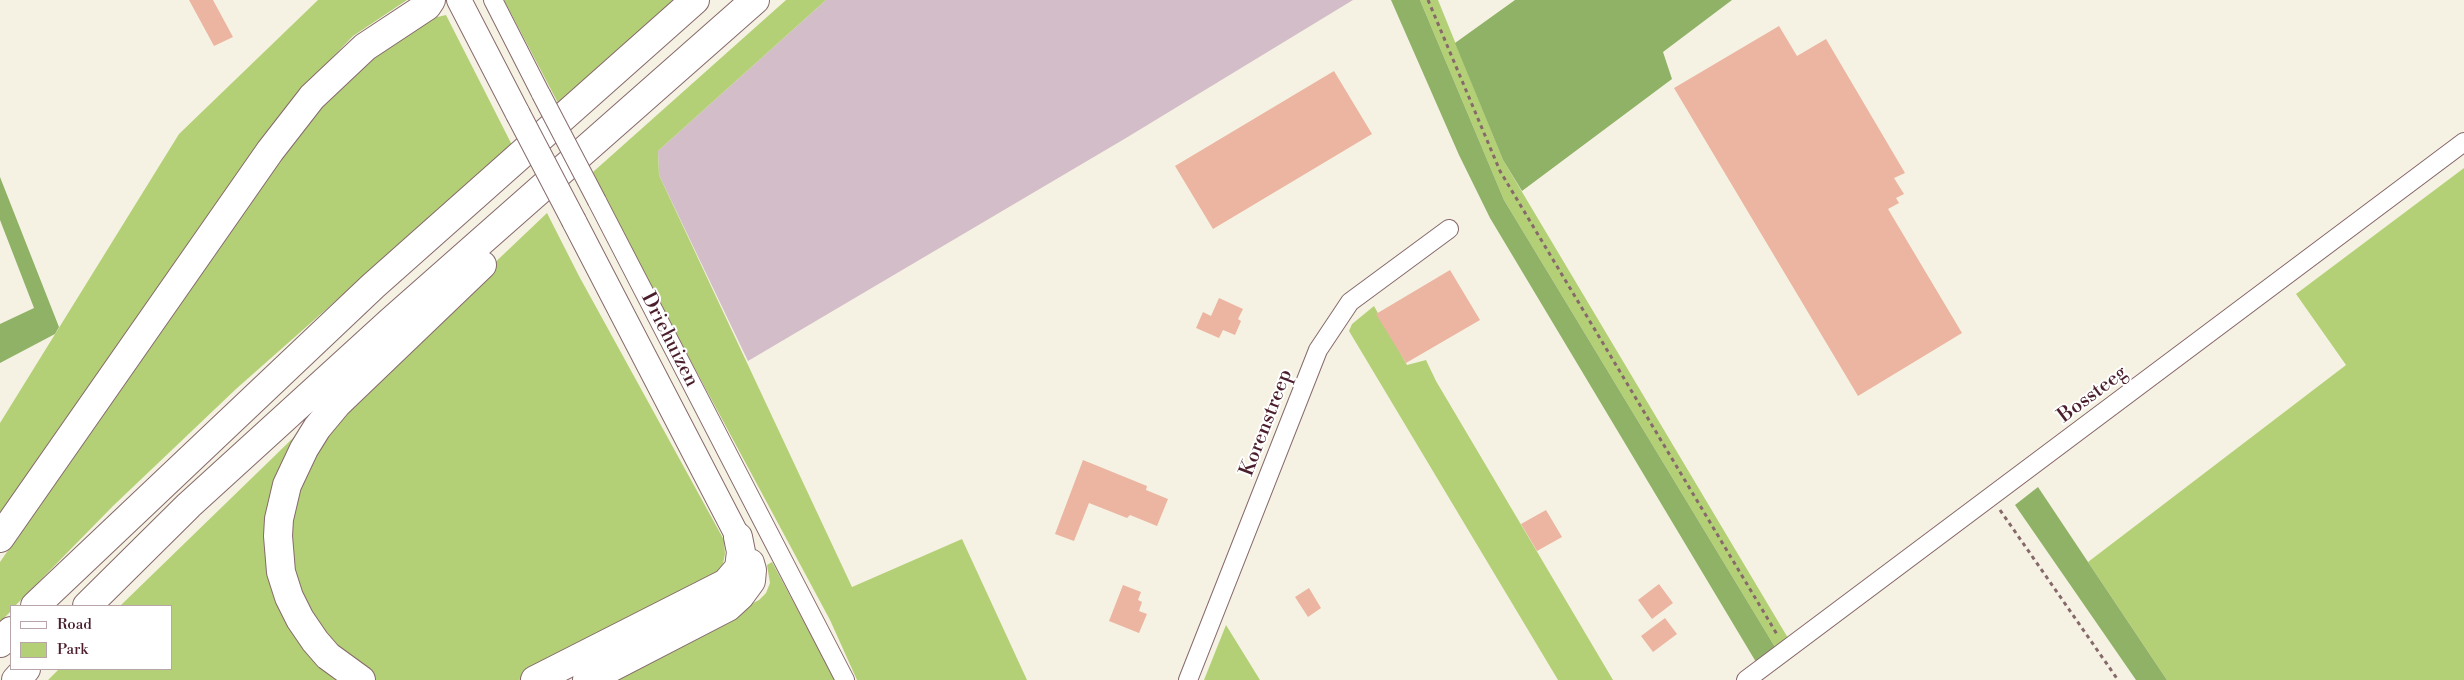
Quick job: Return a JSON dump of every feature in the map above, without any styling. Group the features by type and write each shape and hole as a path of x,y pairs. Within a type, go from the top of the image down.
{"highway":[{"path":"0,538 270,150 306,105 365,48 427,6 431,0"},
{"path":"36,605 373,286 695,0"},
{"path":"88,605 188,505 391,321 755,0"},
{"path":"361,680 328,656 300,620 289,597 281,572 278,536 282,502 292,470 317,428 337,404 520,228 598,139"},
{"path":"534,680 726,583 739,568 741,552 738,537"},
{"path":"587,680 734,602 744,591 752,575 752,566 738,537"},
{"path":"0,643 10,632"},
{"path":"16,680 25,670"}],"main road":[{"name":"Driehuizen","path":"459,0 738,537"}],"street":[{"name":"Driehuizen","path":"493,0 845,680"},
{"name":"Bossteeg","path":"1746,680 2464,142"},
{"name":"Korenstreep","path":"1188,680 1318,350 1350,302 1449,229"}],"path":[{"path":"1428,0 1500,171 1786,649"},
{"path":"1991,498 2118,680"}],"shaded area":[{"path":"826,0 1353,0 1126,138 748,361 659,175 658,151"}],"green space":[{"path":"318,0 407,0 353,36 293,98 245,163 0,519 0,423 179,134"},
{"path":"504,0 674,0 558,103"},
{"path":"786,0 826,0 658,151 659,175 852,587 962,539 1027,680 857,680 830,620 636,259 593,172"},
{"path":"1391,0 1420,0 1504,200 1775,647 1756,662 1490,218 1459,155"},
{"path":"1420,0 1438,0 1503,160 1788,638 1775,647 1504,200"},
{"path":"1515,0 1732,0 1663,52 1672,79 1522,191 1503,160 1455,43"},
{"path":"446,15 512,145 236,389 113,506 16,605 10,605 10,612 0,622 0,562 308,114 342,76 429,19"},
{"path":"2464,168 2464,680 2167,680 2088,562 2346,365 2296,294"},
{"path":"0,177 59,327 55,334 0,363 0,324 34,308 0,220"},
{"path":"547,213 579,276 724,540 725,554 723,564 719,574 560,662 519,680 374,680 329,647 295,588 286,525 315,449 386,366"},
{"path":"1374,306 1407,365 1426,360 1436,381 1613,680 1558,680 1349,331 1352,324"},
{"path":"326,406 271,537 345,680 48,680 58,670 172,670 172,605 121,605"},
{"path":"2038,487 2167,680 2136,680 2015,505"},
{"path":"772,562 835,680 603,680 759,600 766,593 770,583 767,565"},
{"path":"1226,625 1260,680 1204,680"}],"building":[{"path":"189,0 213,0 233,37 214,46"},
{"path":"1779,26 1797,56 1826,39 1905,173 1894,178 1904,194 1896,198 1899,203 1888,209 1962,333 1858,396 1674,88"},
{"path":"1334,71 1372,134 1213,229 1175,166"},
{"path":"1450,270 1480,320 1406,363 1376,314"},
{"path":"1219,298 1243,309 1238,319 1241,321 1235,335 1223,330 1219,338 1196,328 1203,312 1211,316"},
{"path":"1083,460 1147,486 1146,490 1168,499 1157,526 1130,515 1127,518 1089,503 1074,541 1055,534"},
{"path":"1546,510 1562,537 1537,551 1521,524"},
{"path":"1659,584 1673,603 1652,619 1638,600"},
{"path":"1123,585 1141,592 1138,600 1142,602 1139,611 1147,614 1139,633 1109,621"},
{"path":"1309,588 1321,608 1308,617 1295,597"},
{"path":"1665,618 1677,634 1653,652 1641,636"}]}
